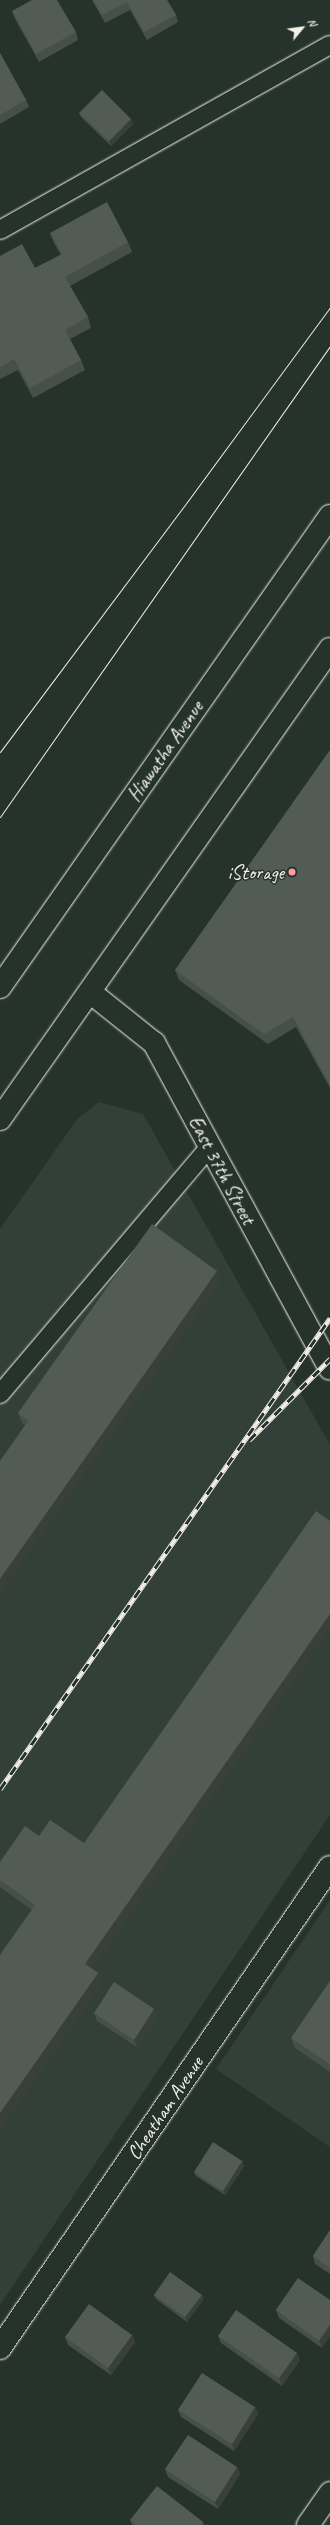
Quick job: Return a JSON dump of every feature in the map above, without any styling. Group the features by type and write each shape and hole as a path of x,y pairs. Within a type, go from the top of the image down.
{"main road":[{"name":"Hiawatha Avenue","path":"0,987 330,516"},
{"path":"0,1119 330,648"},
{"name":"East 37th Street","path":"90,992 154,1043 330,1369"},
{"name":"Cheatham Avenue","path":"0,2348 330,1867"},
{"path":"308,2525 330,2493"}],"lane":[{"path":"0,230 330,45"},
{"path":"0,1394 210,1146"}],"shaded area":[{"path":"99,1102 143,1114 330,1445 330,1815 0,2305 0,1229 78,1118"},
{"path":"330,1900 330,2147 216,2069"}],"building":[{"path":"32,0 57,0 76,32 36,54 12,11"},
{"path":"93,0 167,0 176,15 144,32 127,2 102,15"},
{"path":"0,53 26,100 0,115"},
{"path":"102,90 131,119 109,141 79,113"},
{"path":"107,202 128,242 65,277 88,317 65,330 81,360 30,388 14,359 0,367 0,256 22,244 35,268 62,254 50,233"},
{"name":"iStorage","path":"330,750 330,1085 293,1017 264,1034 175,970"},
{"path":"152,1224 217,1271 0,1579 0,1461 28,1421 18,1413"},
{"path":"316,1511 330,1521 330,1614 85,1964 98,1973 0,2113 0,1955 35,1905 0,1880 0,1862 25,1826 39,1836 50,1820 84,1843"},
{"path":"330,1981 330,2064 291,2038"},
{"path":"114,1982 154,2009 134,2040 94,2013"},
{"path":"213,2142 242,2161 223,2191 194,2172"},
{"path":"330,2230 330,2268 313,2256"},
{"path":"170,2272 202,2295 185,2317 154,2295"},
{"path":"298,2278 330,2300 330,2325 319,2341 276,2310"},
{"path":"89,2304 132,2335 108,2368 65,2337"},
{"path":"236,2310 297,2353 279,2378 218,2336"},
{"path":"202,2373 255,2407 232,2444 178,2410"},
{"path":"188,2435 237,2467 215,2502 165,2469"},
{"path":"157,2486 203,2522 201,2525 136,2525 130,2520"}],"tram line":[{"path":"0,752 187,502 330,307"},
{"path":"0,817 330,346"}],"railway":[{"path":"0,1789 330,1318"},
{"path":"249,1440 330,1359"}],"place":[{"name":"iStorage","path":"292,872"}]}
